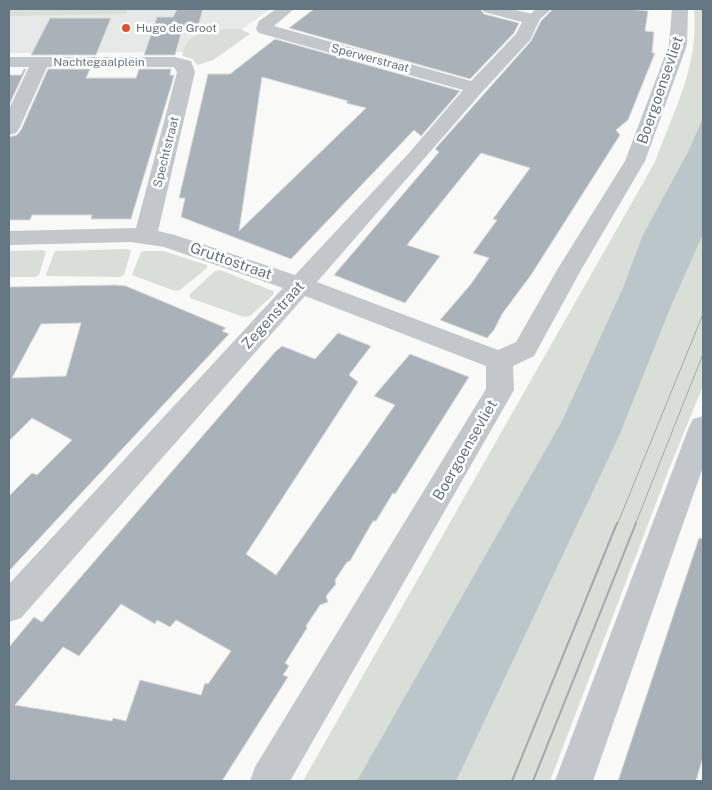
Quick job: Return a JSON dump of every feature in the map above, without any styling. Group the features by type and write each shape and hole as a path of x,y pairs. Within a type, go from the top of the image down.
{"street":[{"name":"Sperwerstraat","path":"286,9 265,25 265,29 475,88"},
{"path":"490,9 538,14"},
{"name":"Boergoensevliet","path":"269,781 500,390 499,361 525,349 568,270 635,161 678,45 680,9"},
{"name":"Zegenstraat","path":"9,608 416,157 475,88 524,36 538,14"},
{"name":"Nachtegaalplein","path":"9,62 175,62 185,65 186,68"},
{"path":"9,130 41,62"},
{"name":"Spechtstraat","path":"145,236 186,68"},
{"name":"Gruttostraat","path":"9,238 145,236 180,244 300,285 499,361"},
{"path":"574,781 700,443"}],"shaded area":[{"name":"Hugo de Groot","path":"9,9 271,9 218,46 204,52 9,53"},
{"path":"9,9 128,9 126,14 9,16"},
{"path":"694,9 703,9 703,386 669,469 550,781 303,781 655,162 689,69 695,30"},
{"path":"225,29 241,29 250,34 213,60 197,65 193,59 182,56 184,48 192,38 197,35"},
{"path":"703,118 703,234 671,306 619,436 456,781 357,781 562,421 623,288 642,237 689,150"},
{"path":"128,249 131,251 124,275 120,277 47,276 46,274 55,251"},
{"path":"43,250 46,252 39,275 35,277 9,277 9,251"},
{"path":"163,251 207,265 207,268 180,290 175,291 132,275 141,252"},
{"path":"220,270 273,291 274,294 250,316 244,317 190,298 190,294 215,271"}],"building":[{"path":"177,9 203,9 197,30 182,30 175,55 144,55 157,17 173,17"},
{"path":"314,9 480,9 484,14 519,23 514,33 470,79 289,28"},
{"path":"553,9 627,9 648,11 645,31 654,32 652,53 655,53 628,120 616,130 620,135 531,275 502,314 494,330 487,338 440,320 471,284 489,258 473,253 497,220 493,219 530,168 481,153 407,245 440,256 405,303 334,275 439,152 435,149 531,41 541,21"},
{"path":"50,18 111,18 96,55 31,55"},
{"path":"275,39 460,91 421,136 414,130 291,259 181,217 185,198 179,198 208,74 230,74","holes":["262,77 348,101 346,103 366,108 239,231"]},
{"path":"24,69 26,69 9,105 9,75 21,75"},
{"path":"48,69 90,69 86,78 136,78 139,69 171,69 170,75 174,75 172,83 131,219 91,219 92,215 32,215 30,220 9,220 9,137 17,135 21,130"},
{"path":"126,286 226,328 222,331 229,334 9,571 9,496 32,473 37,475 72,440 32,418 9,441 9,287","holes":["81,323 66,376 12,378 41,324"]},
{"path":"338,333 371,346 349,375 358,382 246,554 276,575 395,405 374,396 410,354 469,377 395,494 393,493 376,521 373,521 350,561 347,562 335,580 336,584 326,596 328,602 320,605 306,626 307,628 285,663 289,666 283,675 288,677 222,781 9,781 9,647 34,617 42,622 275,352 282,346 315,359","holes":["121,604 155,624 157,620 170,627 176,620 231,651 208,684 205,683 201,695 140,680 126,721 113,718 112,721 15,705 63,647 79,656"]},
{"path":"699,538 703,539 703,757 696,781 618,781"}],"tram line":[{"path":"617,525 703,314"},
{"path":"635,525 703,354"},
{"path":"512,781 617,523"},
{"path":"533,781 636,523"}],"place":[{"name":"Hugo de Groot","path":"126,28"}]}
